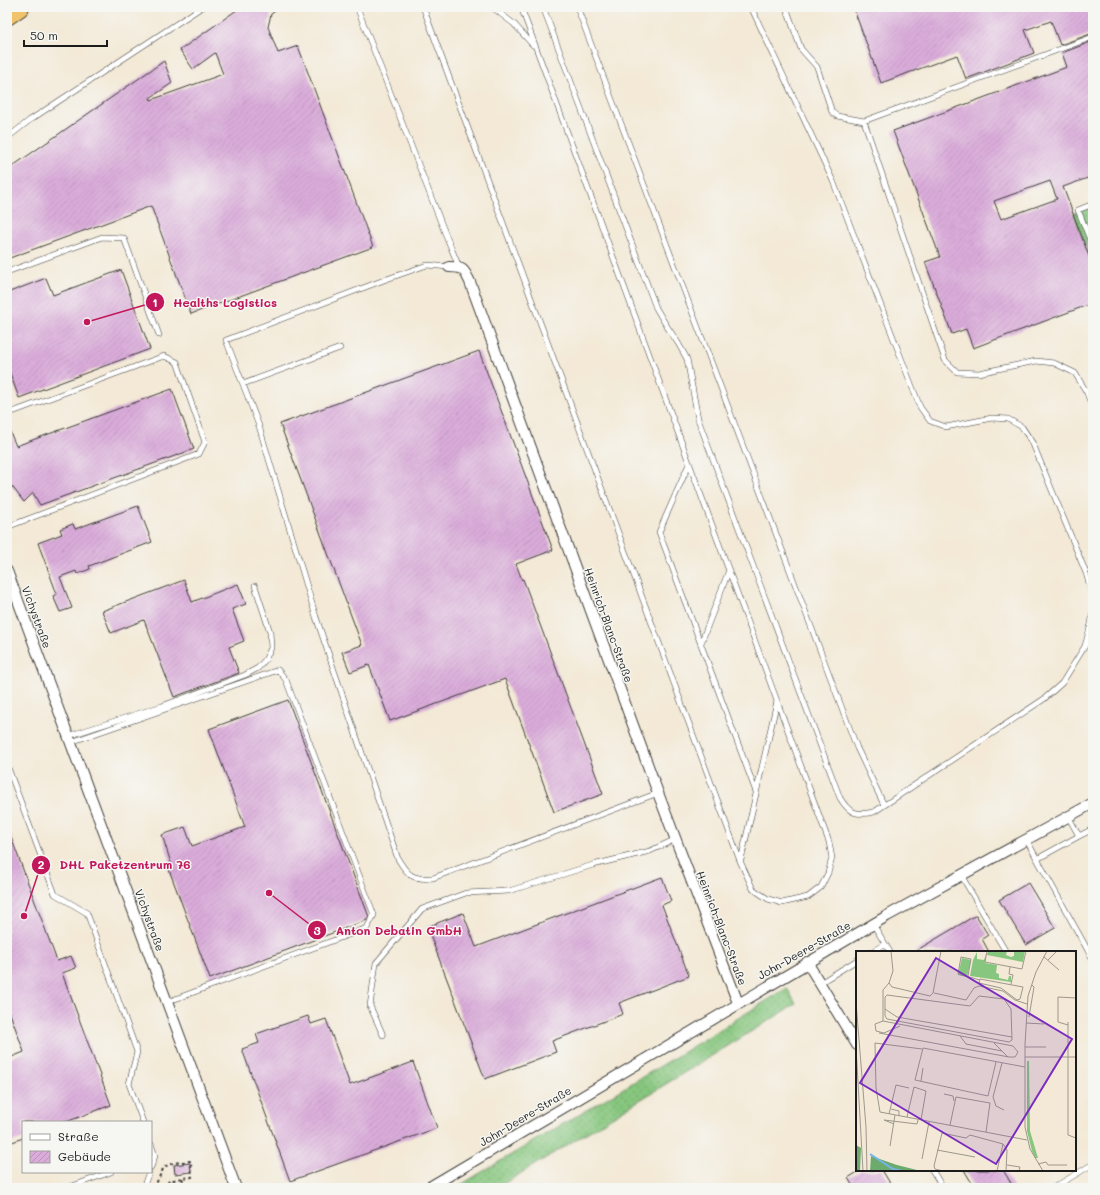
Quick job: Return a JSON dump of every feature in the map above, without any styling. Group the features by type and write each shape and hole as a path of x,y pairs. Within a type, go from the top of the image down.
{"highway":[{"path":"7,16 20,7"}],"street":[{"path":"449,267 459,267"},
{"name":"Heinrich-Blanc-Straße","path":"459,267 463,269 470,282 658,792 738,1003"},
{"name":"Vichystraße","path":"7,571 11,597 69,739 236,1188"},
{"name":"John-Deere-Straße","path":"428,1188 807,962 961,875 1093,803"},
{"path":"807,962 856,1043"}],"lane":[{"path":"7,138 30,120 202,7"},
{"path":"357,7 459,267"},
{"path":"422,7 740,861 753,889 768,899 782,903 808,897 821,887 828,874 832,858 829,842 521,7"},
{"path":"492,7 514,24 535,48"},
{"path":"543,7 656,308 687,359 698,419 840,798 846,808 856,813 864,814 874,812 1044,699 1062,683 1085,646 1093,612"},
{"path":"577,7 857,748 884,805"},
{"path":"751,7 833,181 920,407 930,421 946,427 992,418 1008,419 1022,427 1036,451 1086,573 1093,597"},
{"path":"786,7 801,49 817,67 832,112 837,116 864,121 1093,37"},
{"path":"864,121 945,360 957,372 979,373 1036,361 1054,363 1075,373 1087,393 1093,409"},
{"path":"1093,204 1078,210 1093,247"},
{"path":"7,272 102,237 124,238 159,335"},
{"path":"449,267 427,265 226,340 259,426 316,617 398,859 411,877 422,879 433,878 658,792"},
{"path":"242,384 340,348"},
{"path":"7,414 164,356 177,362 205,442 199,454 7,527"},
{"path":"689,464 659,532 756,792"},
{"path":"701,643 729,570"},
{"path":"69,739 245,676 258,668 265,660 271,648 270,632 255,586"},
{"path":"69,739 278,670 286,680 372,908 374,915 366,928 167,1002"},
{"path":"740,861 777,701"},
{"path":"7,765 55,894 87,913 137,1052 129,1084 143,1121"},
{"path":"1068,816 1079,836"},
{"path":"1037,859 1093,829"},
{"path":"383,1035 370,1006 376,963 422,909 466,893 509,891 593,865 650,851 676,839"},
{"path":"1026,839 1091,956"},
{"path":"961,875 1005,951"},
{"path":"873,924 889,951"},
{"path":"873,951 885,944"},
{"path":"820,982 856,961"},
{"path":"1054,1188 1093,1164"},
{"path":"933,1171 942,1188"},
{"path":"67,1188 108,1173"},
{"path":"143,1188 149,1173"}],"path":[{"path":"154,1188 164,1167 173,1163 191,1161 192,1177 169,1181 164,1188"},
{"path":"182,1178 184,1184"}],"green space":[{"path":"1093,207 1093,267 1074,213"},
{"path":"787,988 796,1004 497,1188 455,1188 664,1064"}],"building":[{"path":"241,7 281,7 271,14 268,27 278,53 298,46 373,247 191,314 151,206 7,259 7,170 164,61 172,83 150,98 151,100 223,74 215,53 193,69 180,50"},
{"path":"853,7 1091,7 1093,13 1093,33 1060,45 1051,21 1025,30 1034,53 966,79 957,55 881,83"},
{"path":"1093,41 1093,176 1063,187 1093,267 1093,303 973,348 966,329 952,334 925,262 940,257 893,131 1067,67 1062,53","holes":["1050,181 1057,199 1001,219 994,201"]},
{"path":"121,270 150,349 19,398 7,365 7,293 46,278 53,295"},
{"path":"479,351 553,550 516,564 522,580 523,579 603,794 554,812 505,679 390,721 369,665 350,672 342,652 362,645 280,424"},
{"path":"172,389 194,449 40,505 33,493 24,502 7,480 7,425 16,446"},
{"path":"138,506 152,542 89,566 90,569 77,574 76,571 60,577 72,608 60,612 53,596 57,594 38,543 62,534 60,529 73,524 75,529"},
{"path":"184,580 192,602 238,584 246,604 232,609 244,641 229,647 239,673 174,697 144,620 111,633 102,611"},
{"path":"288,700 369,917 367,920 210,979 168,867 172,866 162,835 185,827 192,846 245,827 209,729"},
{"path":"8,829 57,961 71,956 76,968 62,973 111,1105 69,1121 22,1121 22,1138 7,1144 7,1059 24,1052 7,1005"},
{"path":"662,877 671,901 662,905 689,976 619,1003 623,1014 552,1041 556,1052 485,1079 427,927 463,913 476,947"},
{"path":"1028,883 1055,928 1026,945 999,900"},
{"path":"976,915 988,935 982,939 988,951 916,951"},
{"path":"308,1016 311,1024 326,1019 350,1085 413,1062 437,1128 290,1181 242,1049 259,1043 256,1034"},
{"path":"190,1163 191,1172 175,1174 174,1165"},
{"path":"859,1171 883,1171 893,1188 854,1188 848,1178"},
{"path":"965,1171 1004,1171 1014,1188 975,1188"}],"place":[{"name":"Healths Logistics","path":"87,322"},
{"name":"Anton Debatin GmbH","path":"269,893"},
{"name":"DHL Paketzentrum 76","path":"24,916"}]}
